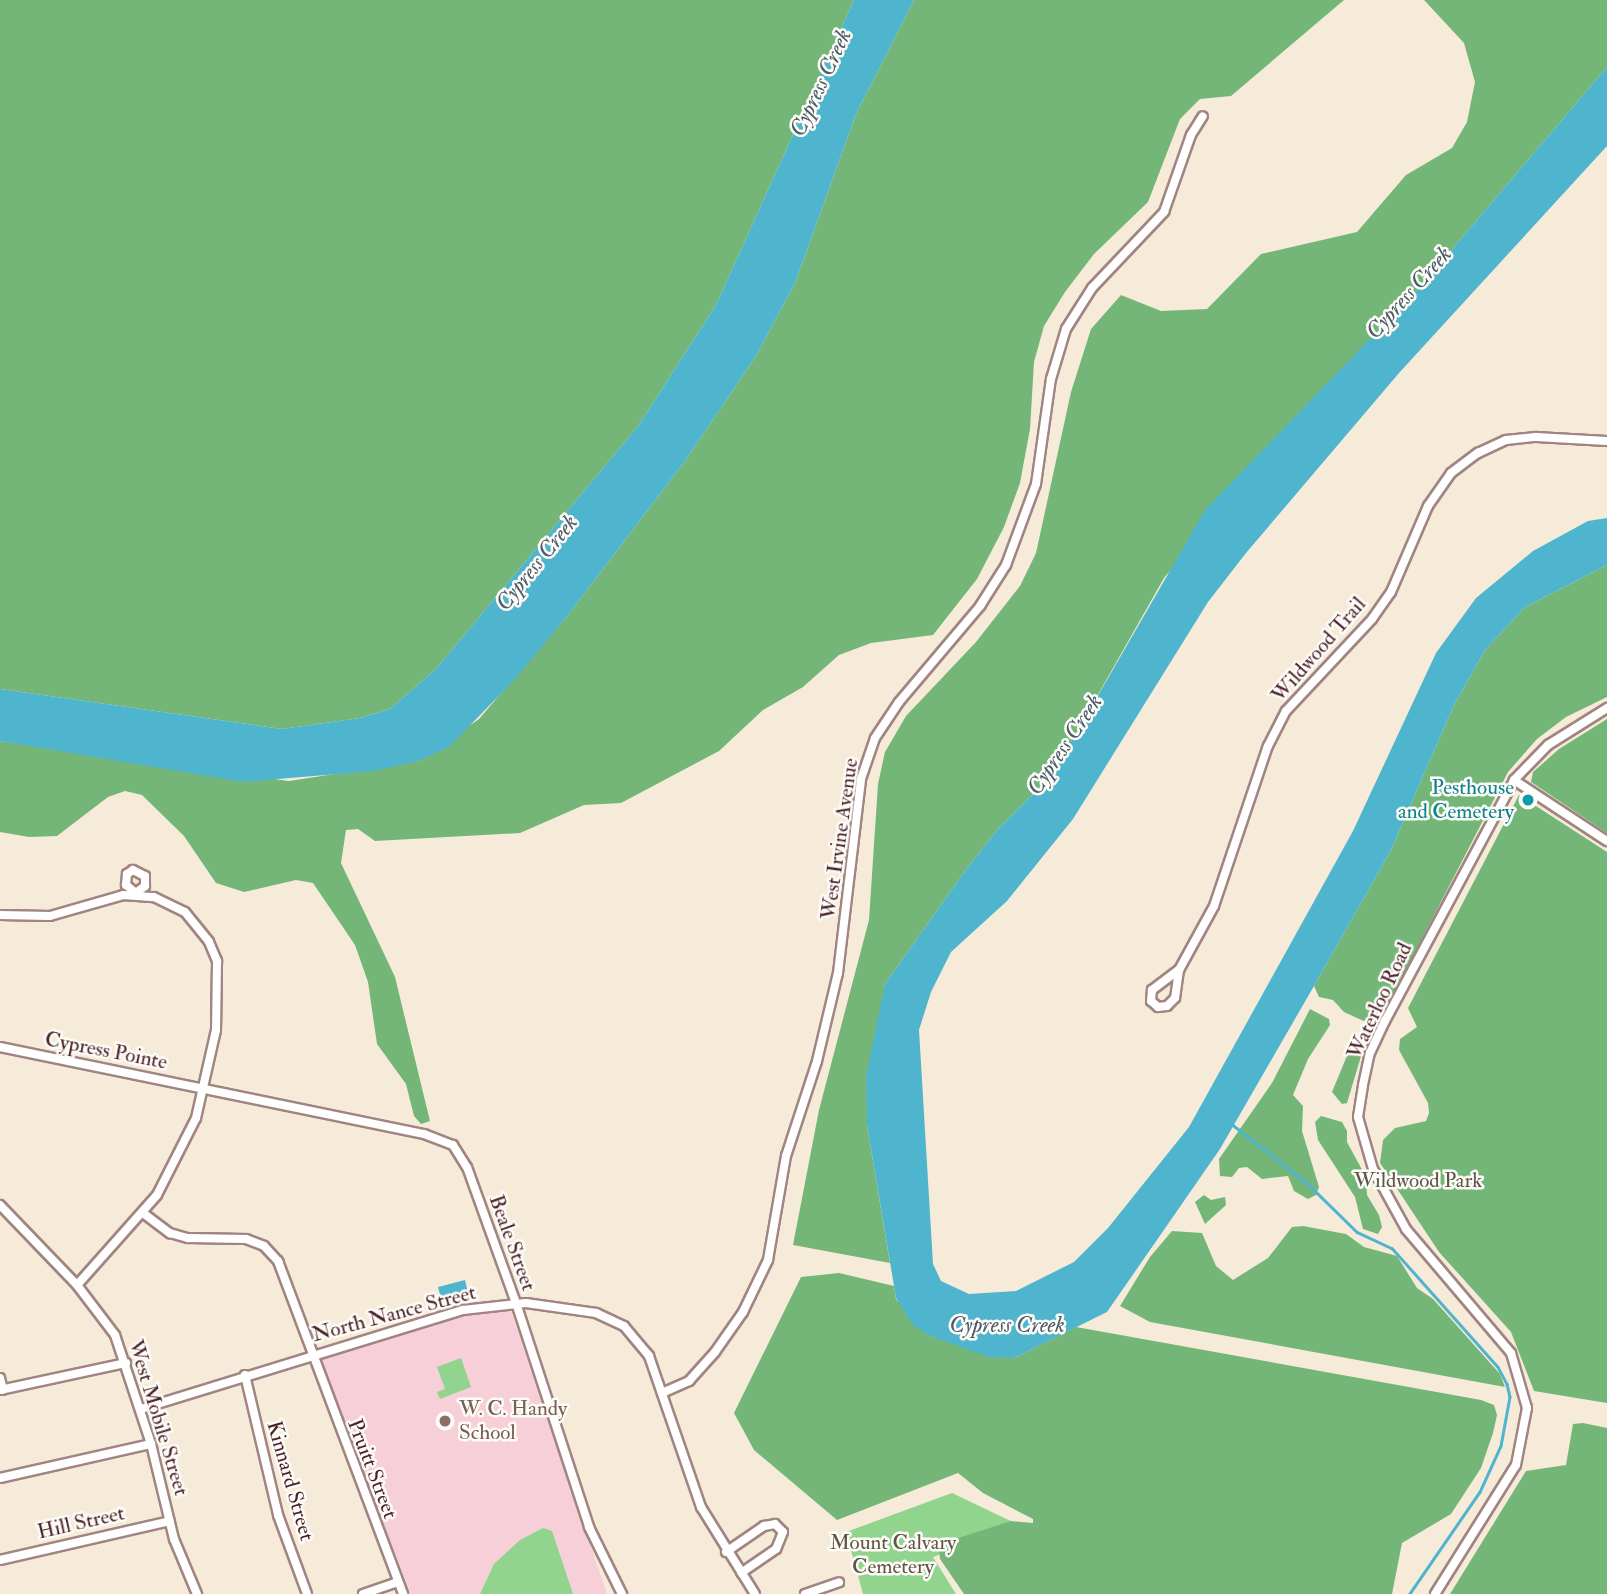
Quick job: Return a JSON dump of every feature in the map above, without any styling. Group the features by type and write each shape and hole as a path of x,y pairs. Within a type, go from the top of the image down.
{"street":[{"name":"West Irvine Avenue","path":"662,1393 688,1381 719,1347 743,1312 768,1260 786,1156 817,1061 838,973 861,779 874,738 899,702 980,606 1006,565 1036,484 1051,379 1066,330 1102,276 1156,224 1177,182 1191,135 1203,116"},
{"name":"Wildwood Trail","path":"1179,971 1214,906 1268,746 1286,711 1372,619 1391,592 1428,506 1451,473 1506,440 1536,437 1607,441"},
{"name":"Waterloo Road","path":"1435,1594 1516,1465 1524,1437 1524,1389 1511,1353 1495,1330 1406,1228 1373,1169 1358,1117 1370,1053 1476,845 1514,780 1548,745 1607,708"},
{"path":"1514,780 1607,841"},
{"path":"0,915 50,916 136,893 185,912 209,942 217,961 216,1030 204,1089 172,1171 143,1213 77,1285"},
{"path":"1179,971 1175,998 1167,1006 1158,1007 1151,1001 1152,990 1179,971"},
{"name":"Cypress Pointe","path":"0,1047 204,1089"},
{"name":"Beale Street","path":"204,1089 434,1136 453,1145 467,1167 516,1303 589,1527 622,1594"},
{"name":"West Mobile Street","path":"0,1205 77,1285 114,1335 126,1363 152,1444 170,1521 197,1594"},
{"name":"Pruitt Street","path":"143,1213 170,1233 188,1238 246,1239 264,1246 278,1261 311,1355 403,1594"},
{"name":"North Nance Street","path":"141,1409 463,1310 516,1303 586,1311 624,1326 649,1356 662,1393"},
{"path":"0,1378 1,1390 126,1363"},
{"name":"Kinnard Street","path":"245,1375 278,1515 307,1594"},
{"path":"662,1393 698,1500 726,1552 755,1594"},
{"path":"0,1478 152,1444"},
{"name":"Hill Street","path":"0,1560 170,1521"},
{"path":"726,1552 764,1526 775,1524 783,1532 776,1549 741,1573"},
{"path":"363,1594 397,1582"},
{"path":"805,1594 839,1582"}],"shaded area":[{"name":"W. C. Handy School","path":"510,1309 607,1594 411,1594 320,1359 465,1315"}],"green space":[{"path":"0,0 854,0 716,305 639,425 436,669 390,709 360,718 282,729 0,689"},
{"path":"914,0 1344,0 1231,96 1200,99 1180,119 1148,202 1094,254 1065,292 1044,326 1034,362 1030,429 1020,483 1004,527 977,579 933,635 871,643 839,655 803,687 763,710 719,751 621,803 584,805 520,833 375,841 358,829 346,830 341,863 395,977 430,1121 421,1124 414,1116 406,1084 377,1044 368,982 355,945 313,883 296,880 244,892 216,883 184,836 142,795 125,791 108,797 57,836 29,837 0,832 0,741 289,781 419,761 479,719 568,615 685,461 756,356 795,283 856,114"},
{"path":"1424,0 1607,0 1607,67 1421,286 1285,431 1164,578 1074,737 1037,790 998,829 965,871 885,984 867,1125 890,1263 793,1245 819,1110 869,920 878,784 885,752 906,716 976,642 1020,586 1036,553 1071,392 1091,329 1121,295 1161,311 1207,309 1261,254 1357,232 1406,175 1452,148 1467,122 1475,82 1464,43"},
{"path":"1607,565 1607,697 1566,717 1537,739 1508,772 1380,1020 1366,1022 1344,1012 1333,1000 1319,997 1314,986 1391,850 1453,707 1485,650 1525,607"},
{"path":"1607,719 1607,833 1531,782 1533,772 1559,749"},
{"name":"Wildwood Park","path":"1519,795 1607,852 1607,1403 1534,1391 1511,1332 1439,1252 1380,1163 1383,1140 1395,1128 1426,1121 1429,1113 1428,1103 1399,1050 1400,1039 1417,1027 1408,1008"},
{"path":"1310,1009 1329,1019 1330,1025 1308,1059 1293,1095 1303,1106 1302,1131 1319,1187 1316,1195 1308,1199 1294,1191 1288,1176 1262,1179 1247,1167 1239,1168 1232,1177 1220,1176 1219,1159 1272,1083"},
{"path":"1351,1046 1360,1046 1362,1053 1347,1103 1342,1104 1332,1092"},
{"path":"1321,1116 1342,1122 1347,1131 1347,1142 1366,1177 1367,1195 1379,1215 1382,1227 1378,1234 1363,1229 1355,1197 1318,1140 1315,1122"},
{"path":"1204,1195 1211,1200 1225,1197 1226,1205 1205,1224 1195,1202"},
{"path":"1303,1226 1346,1234 1364,1247 1397,1256 1417,1288 1433,1299 1500,1374 1505,1387 1150,1322 1120,1306 1150,1257 1172,1231 1202,1233 1216,1266 1233,1280 1268,1258 1292,1227"},
{"path":"839,1273 894,1286 896,1299 930,1336 1014,1358 1076,1327 1481,1400 1494,1405 1497,1415 1493,1433 1481,1468 1451,1514 1402,1543 1392,1594 964,1594 940,1559 939,1549 952,1540 1011,1521 1033,1523 1033,1519 983,1493 958,1473 837,1520 754,1450 734,1413 801,1277"},
{"path":"461,1358 471,1387 440,1399 437,1392 445,1389 437,1367"},
{"path":"1583,1423 1607,1428 1607,1594 1450,1594 1526,1471 1566,1465 1573,1424"},
{"name":"Mount Calvary Cemetery","path":"952,1493 1019,1525 933,1557 956,1594 863,1594 846,1532"},
{"path":"543,1528 552,1531 573,1594 480,1594 494,1564 520,1540"}],"water":[{"name":"Cypress Creek","path":"854,0 914,0 856,114 795,283 756,356 685,461 568,615 515,679 449,747 419,761 374,771 243,782 0,741 0,689 282,729 360,718 390,709 436,669 639,425 716,305"},
{"name":"Cypress Creek","path":"1607,67 1607,146 1399,373 1246,553 1208,602 1073,819 1007,901 951,952 931,992 919,1030 933,1264 941,1281 969,1294 1016,1291 1074,1262 1108,1228 1189,1127 1353,831 1436,653 1476,598 1533,551 1588,521 1607,518 1607,565 1525,607 1485,650 1453,707 1391,850 1314,986 1220,1149 1107,1312 1014,1358 989,1357 930,1336 913,1325 896,1298 867,1125 866,1077 885,984 965,871 998,829 1037,790 1074,737 1205,510 1421,286"},
{"path":"465,1280 468,1293 441,1299 438,1287"}],"waterway":[{"path":"1233,1125 1307,1183 1357,1232 1392,1248 1498,1367 1507,1384 1510,1397 1501,1446 1480,1492 1410,1594"}],"place":[{"name":"Pesthouse and Cemetery","path":"1528,800"},
{"name":"W. C. Handy School","path":"445,1421"}]}
